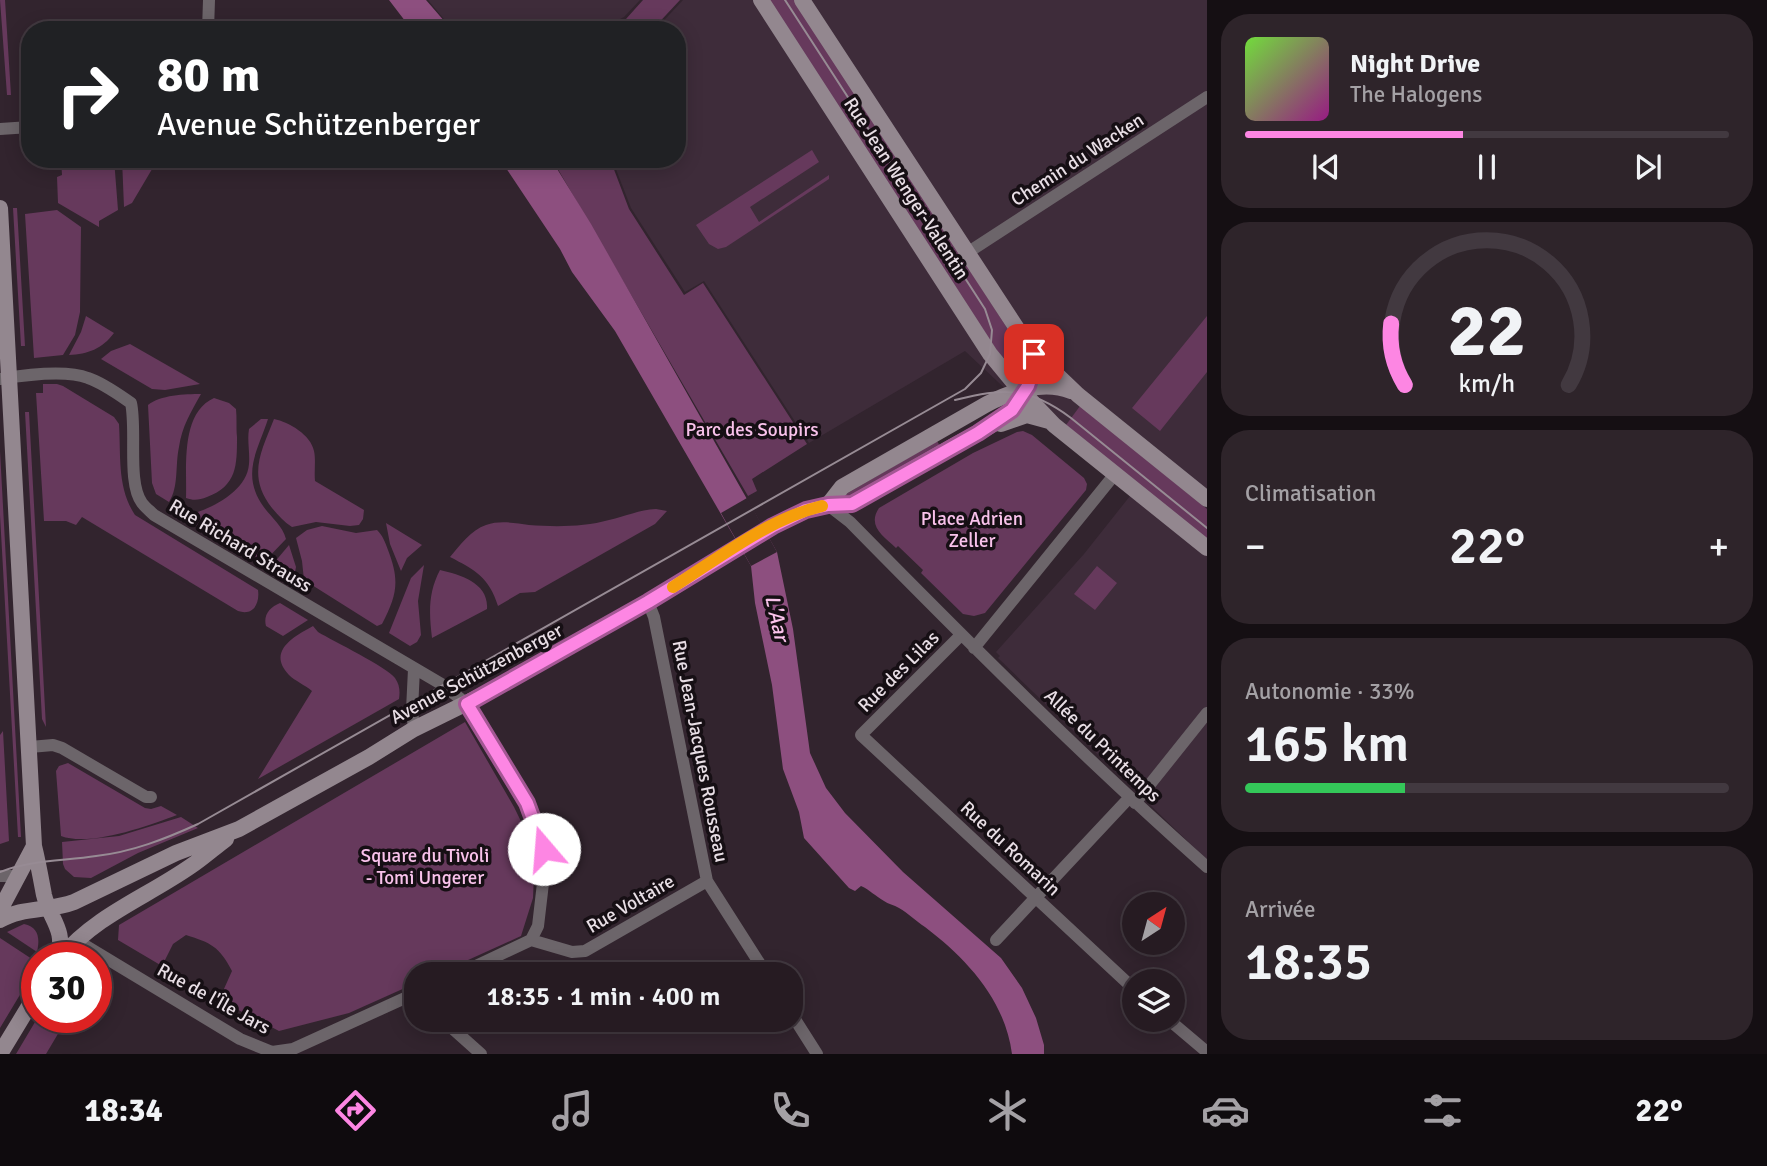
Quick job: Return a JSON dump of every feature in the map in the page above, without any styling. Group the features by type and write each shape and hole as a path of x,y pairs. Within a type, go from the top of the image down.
{"main road":[{"name":"Rue Jean Wenger-Valentin","path":"761,0 952,298 996,360 1054,425 1207,548"},
{"name":"Rue Jean Wenger-Valentin","path":"802,0 1031,350 1078,395 1207,499"},
{"path":"0,208 5,379 30,747 34,846 45,896 61,942"},
{"path":"828,505 852,504 978,433 1012,410 1024,391 1034,362 1031,350"},
{"path":"987,404 995,396 1001,382 996,360"},
{"path":"828,505 842,487 987,404 1024,391 1059,387 1078,395"},
{"path":"978,433 1027,415 1042,418 1054,425"},
{"name":"Avenue Schützenberger","path":"76,940 101,919 190,867 240,829 414,729 467,704 648,602 773,526 806,510 828,505"},
{"name":"Avenue Schützenberger","path":"0,920 17,913 50,909 74,902 176,853 240,829"},
{"path":"0,910 34,846"},
{"path":"0,1054 21,1019"}],"street":[{"path":"208,21 209,0"},
{"name":"Chemin du Wacken","path":"967,253 1207,97"},
{"path":"0,129 21,128"},
{"name":"Rue Richard Strauss","path":"5,379 75,374 90,378 131,403 134,418 134,485 141,502 154,515 443,685 467,704"},
{"path":"828,505 850,522 974,648 1115,474"},
{"name":"Rue Jean-Jacques Rousseau","path":"648,602 654,617 707,881 759,962"},
{"name":"Rue des Lilas","path":"861,735 961,635"},
{"name":"Allée du Printemps","path":"974,648 1132,800 1207,867"},
{"path":"414,669 414,729"},
{"path":"467,704 527,803 544,849 544,879 538,926 531,940 484,962"},
{"path":"996,940 1132,800 1207,713"},
{"name":"Rue du Romarin","path":"861,735 1122,978"},
{"path":"30,747 62,747 146,797 151,797"},
{"path":"0,876 19,876"},
{"name":"Rue Voltaire","path":"531,940 572,952 586,951 707,881"},
{"name":"Rue de l'Île Jars","path":"76,940 240,1039 272,1052 293,1049 404,1000"},
{"path":"456,1032 481,1054"},
{"path":"803,1032 817,1054"},
{"path":"1183,1032 1207,1052"}],"shaded area":[{"path":"428,0 640,0 624,17 616,21 446,21"},
{"path":"683,0 1207,0 1207,860 998,658 1000,656 996,652 1084,554 1130,496 1046,427 965,351 809,443 704,281 685,292 631,208 615,168 686,168 686,21 663,21"}],"green space":[{"path":"0,0 5,0 11,95 7,95"},
{"path":"643,0 680,0 660,21 622,21"},
{"path":"767,0 796,0 1025,356 1021,371 1017,372 997,351"},
{"path":"812,150 819,162 750,207 759,222 829,175 829,179 726,247 718,249 709,244 696,225"},
{"path":"62,168 115,168 118,210 99,221 99,227 58,203 57,177 62,175"},
{"path":"122,168 153,168 132,203 124,207"},
{"name":"Parc des Soupirs","path":"557,168 613,168 629,209 684,295 703,283 807,444 752,479 757,491 748,496"},
{"path":"13,208 17,208 25,346 21,346"},
{"path":"57,210 81,227 80,312 75,335 63,355 34,358 25,214"},
{"path":"86,316 114,333 94,350 69,355 81,332"},
{"path":"1207,316 1207,372 1160,431 1132,408"},
{"path":"130,344 200,384 165,390 152,389 101,359 111,351"},
{"path":"43,384 63,386 114,417 119,424 125,494 135,515 258,590 258,600 254,608 248,612 238,611 82,517 76,525 66,521 44,521 36,393 43,393"},
{"path":"201,394 182,432 174,490 169,502 156,494 152,483 148,405 166,397"},
{"path":"214,398 229,403 236,409 235,465 230,481 224,487 201,499 189,499 186,498 186,457 190,428 203,405"},
{"path":"1080,406 1207,509 1207,539 1066,425"},
{"path":"25,412 29,412 46,727 42,719"},
{"path":"261,419 268,419 252,471 255,492 282,529 286,539 262,564 190,523 192,514 220,502 242,482 249,464 249,429"},
{"path":"274,419 292,426 309,440 315,454 315,481 364,510 359,525 316,522 292,527 272,508 264,496 258,474 261,453"},
{"name":"Place Adrien Zeller","path":"1023,431 1032,435 1084,478 1086,490 985,613 974,616 963,614 921,573 923,570 882,535 876,525 876,514 879,508 973,453"},
{"path":"937,441 940,446 851,497 846,496 846,494"},
{"path":"0,451 21,837 18,837 0,515"},
{"path":"656,509 667,511 655,524 535,592 520,593 498,606 485,581 467,566 450,557 471,534 491,523 580,525"},
{"path":"386,523 422,545 407,558 401,571 390,544"},
{"path":"322,526 356,533 377,530 382,537 392,561 395,588 382,624 377,626 304,580 296,538 307,530"},
{"path":"289,545 296,567 294,577 273,564"},
{"path":"424,565 418,601 421,635 417,642 410,646 389,633 411,578"},
{"path":"1097,566 1117,583 1095,610 1074,594"},
{"path":"440,570 465,578 479,587 486,600 487,609 432,638 430,603"},
{"path":"280,603 308,620 283,636 266,626 265,622 268,612"},
{"path":"313,626 318,632 390,673 398,683 399,699 258,779 312,691 289,675 281,659 286,645"},
{"name":"Square du Tivoli - Tomi Ungerer","path":"465,722 514,807 535,850 533,898 521,936 464,962 404,962 404,988 349,1013 279,1031 219,1000 232,971 223,956 208,943 186,935 173,944 162,966 118,940 119,925"},
{"path":"3,731 9,841 0,844 0,735"},
{"path":"68,763 145,808 161,806 177,815 103,837 73,839 61,836 56,771 59,766"},
{"path":"181,817 198,828 138,853 91,878 74,877 65,869 62,842 119,836"},
{"path":"24,924 33,928 38,942 22,942 7,932"},
{"path":"0,938 21,952 21,993 0,1028"},
{"path":"28,1033 58,1033 46,1054 16,1054"}],"water":[{"path":"389,0 426,0 444,21 405,21"},
{"name":"L'Aar","path":"506,168 557,168 777,552 793,629 810,753 826,788 845,813 903,872 1001,958 1022,988 1036,1018 1044,1054 1012,1054 1001,1016 982,982 969,967 941,939 902,910 861,886 855,891 849,888 804,838 799,812 783,769 772,685 755,603 751,566 615,331 572,272 560,249"}],"pier":[{"path":"747,498 777,552 751,566 721,513"}],"tram line":[{"path":"0,872 35,863 84,858 135,848 198,824 965,389 981,373 990,354 992,330 985,309 785,0"},
{"path":"955,400 1002,392 1028,395 1042,400 1071,418 1207,528"}],"slow traffic":[{"path":"673,587 773,526 806,510 822,506"}],"route":[{"path":"544,849 527,803 467,704 648,602 773,526 806,510 828,505 852,504 978,433 1012,410 1020,401 1034,367 1034,354"}]}
